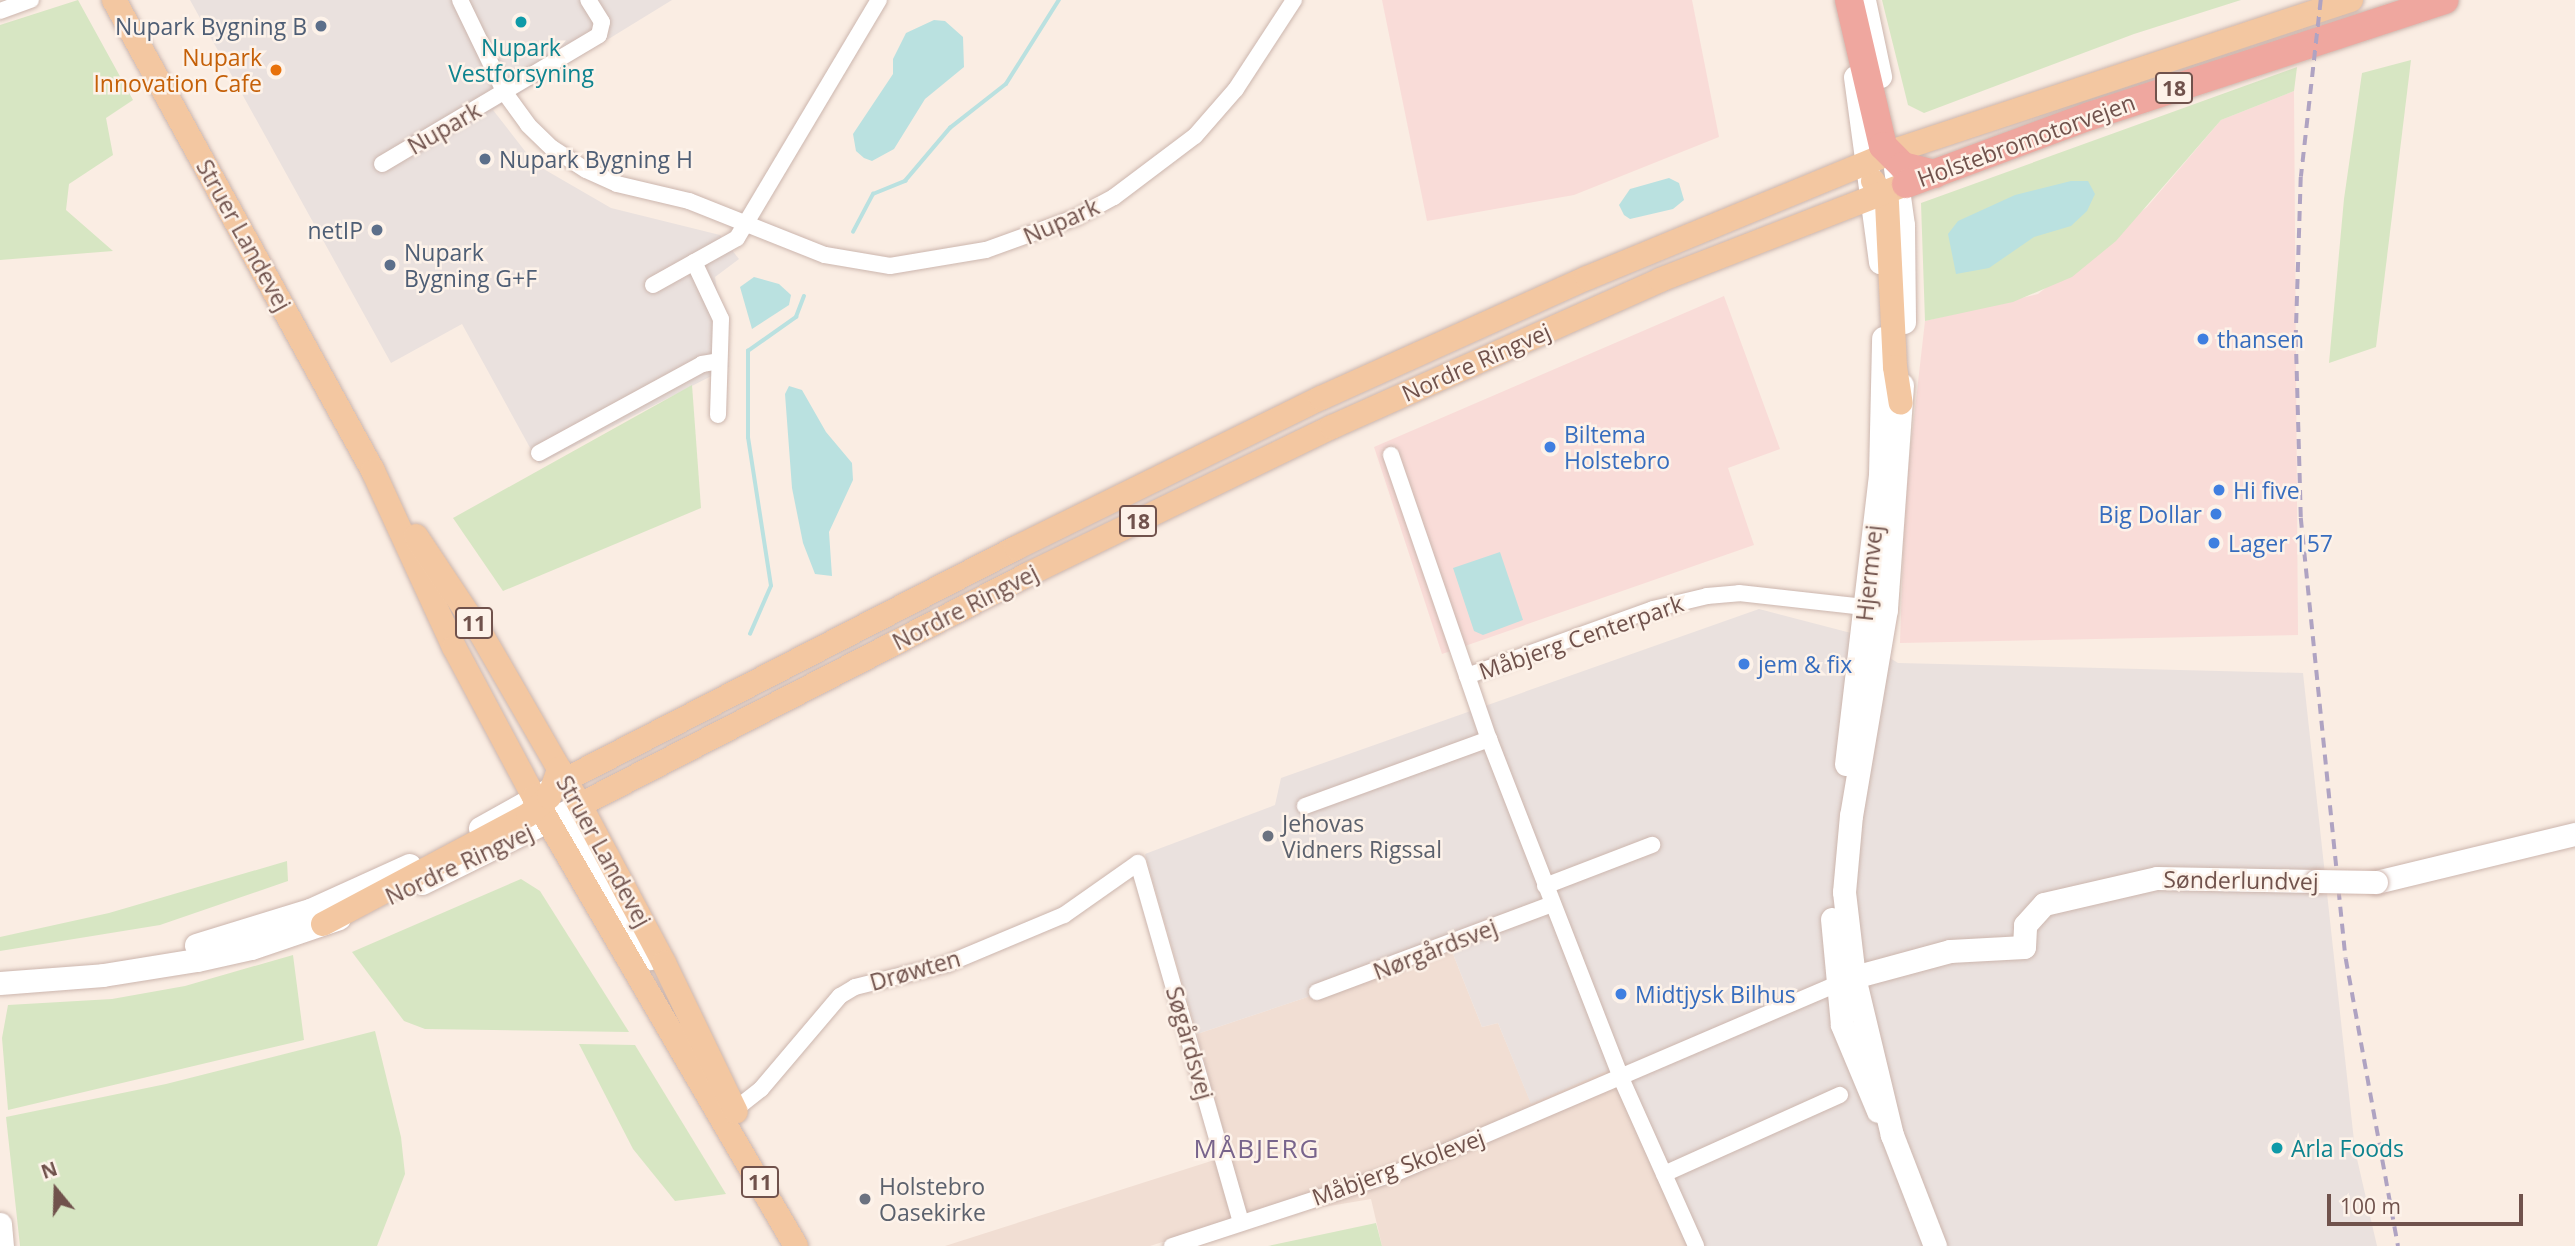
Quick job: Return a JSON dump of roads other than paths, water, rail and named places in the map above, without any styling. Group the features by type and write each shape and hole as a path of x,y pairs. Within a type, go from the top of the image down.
{"highway":[{"path":"1849,0 1888,174"},
{"name":"Holstebromotorvejen","path":"1888,174 1935,174 2090,116 2444,0"}],"main road":[{"name":"Struer Landevej","path":"114,0 373,471 436,608 561,797 687,1011 729,1114 796,1246"},
{"name":"Holstebromotorvejen","path":"1888,174 2081,97 2129,72 2351,0"},
{"name":"Nordre Ringvej","path":"561,797 781,668 1321,398 1587,278 1833,176 1888,174"},
{"name":"Nordre Ringvej","path":"561,797 612,789 1211,485 1888,174"},
{"path":"1888,174 1901,403"},
{"name":"Struer Landevej","path":"373,471 480,632 561,797 562,845 633,973 729,1114 810,1246"},
{"path":"323,925 561,797"}],"street":[{"path":"0,11 31,0"},
{"name":"Nupark","path":"460,0 506,93 552,148 586,170 617,184 690,201 825,254 874,266 947,259 1046,230 1114,197 1195,136 1236,89 1294,0"},
{"name":"Nupark","path":"382,164 506,93 599,35 601,22 589,0"},
{"path":"653,285 737,238 879,0"},
{"name":"Hjermvej","path":"1843,0 1888,174"},
{"name":"Hjermvej","path":"1864,0 1888,174 1880,259 1883,408 1876,608"},
{"path":"695,262 720,312 718,415"},
{"path":"539,453 702,364 719,361"},
{"name":"Hjermvej","path":"1901,403 1851,815 1844,891 1844,981 1892,1135 1935,1246"},
{"name":"Måbjerg Centerpark","path":"1391,454 1467,676 1653,609 1707,596 1739,593 1876,608"},
{"path":"1467,676 1489,740 1621,1078 1696,1246"},
{"path":"1304,806 1489,740"},
{"name":"Nordre Ringvej","path":"32,980 169,952 310,910 388,876 510,810 561,797"},
{"name":"Sønderlundvej","path":"1844,981 1950,951 2024,947 2025,925 2044,904 2145,880 2376,882 2575,834"},
{"path":"1545,886 1652,845"},
{"name":"Drøwten","path":"729,1114 761,1089 840,996 855,987 947,964 1063,915 1138,863"},
{"name":"Søgårdsvej","path":"1138,863 1241,1223"},
{"name":"Nørgårdsvej","path":"1317,992 1552,904"},
{"name":"Nordre Ringvej","path":"0,983 103,975 197,960 323,925"},
{"name":"Måbjerg Skolevej","path":"1172,1246 1396,1173 1844,981"},
{"path":"1664,1174 1840,1095"},
{"path":"0,1224 2,1246"}],"water":[{"path":"934,20 945,21 963,37 964,67 925,99 894,149 872,161 864,158 856,151 853,134 893,74 893,59 906,33"},
{"path":"1669,178 1679,183 1684,200 1673,209 1630,219 1624,215 1619,205 1630,189"},
{"path":"2071,181 2088,181 2095,194 2087,211 2071,226 2034,237 1989,268 1956,274 1948,234 1958,221 2015,195"},
{"path":"754,277 779,284 791,295 789,305 752,329 740,287"},
{"path":"789,386 802,390 826,432 852,463 853,480 829,532 832,576 815,574 803,543 792,488 785,394"},
{"path":"1500,552 1523,620 1483,635 1474,631 1453,568"}],"waterway":[{"path":"853,232 873,194 905,181 950,128 1006,84 1059,0"},
{"path":"750,634 771,586 748,438 748,351 796,317 804,296"}],"railway":[{"path":"2321,0 2301,177 2296,337 2301,518 2346,959 2398,1246"}],"place":[{"name":"Nupark Vestforsyning","path":"521,22"},
{"name":"Nupark Bygning B","path":"321,26"},
{"name":"Nupark Innovation Cafe","path":"276,70"},
{"name":"Nupark Bygning H","path":"485,159"},
{"name":"netIP","path":"377,230"},
{"name":"Nupark Bygning G+F","path":"390,265"},
{"name":"thansen","path":"2203,339"},
{"name":"Biltema Holstebro","path":"1550,447"},
{"name":"Hi five","path":"2219,490"},
{"name":"Big Dollar","path":"2216,514"},
{"name":"Lager 157","path":"2214,543"},
{"name":"jem & fix","path":"1744,664"},
{"name":"Jehovas Vidners Rigssal","path":"1268,836"},
{"name":"Midtjysk Bilhus","path":"1621,994"},
{"name":"Arla Foods","path":"2277,1148"},
{"name":"Holstebro Oasekirke","path":"865,1199"}],"district":[{"name":"MÅBJERG","path":"1257,1149"}]}
